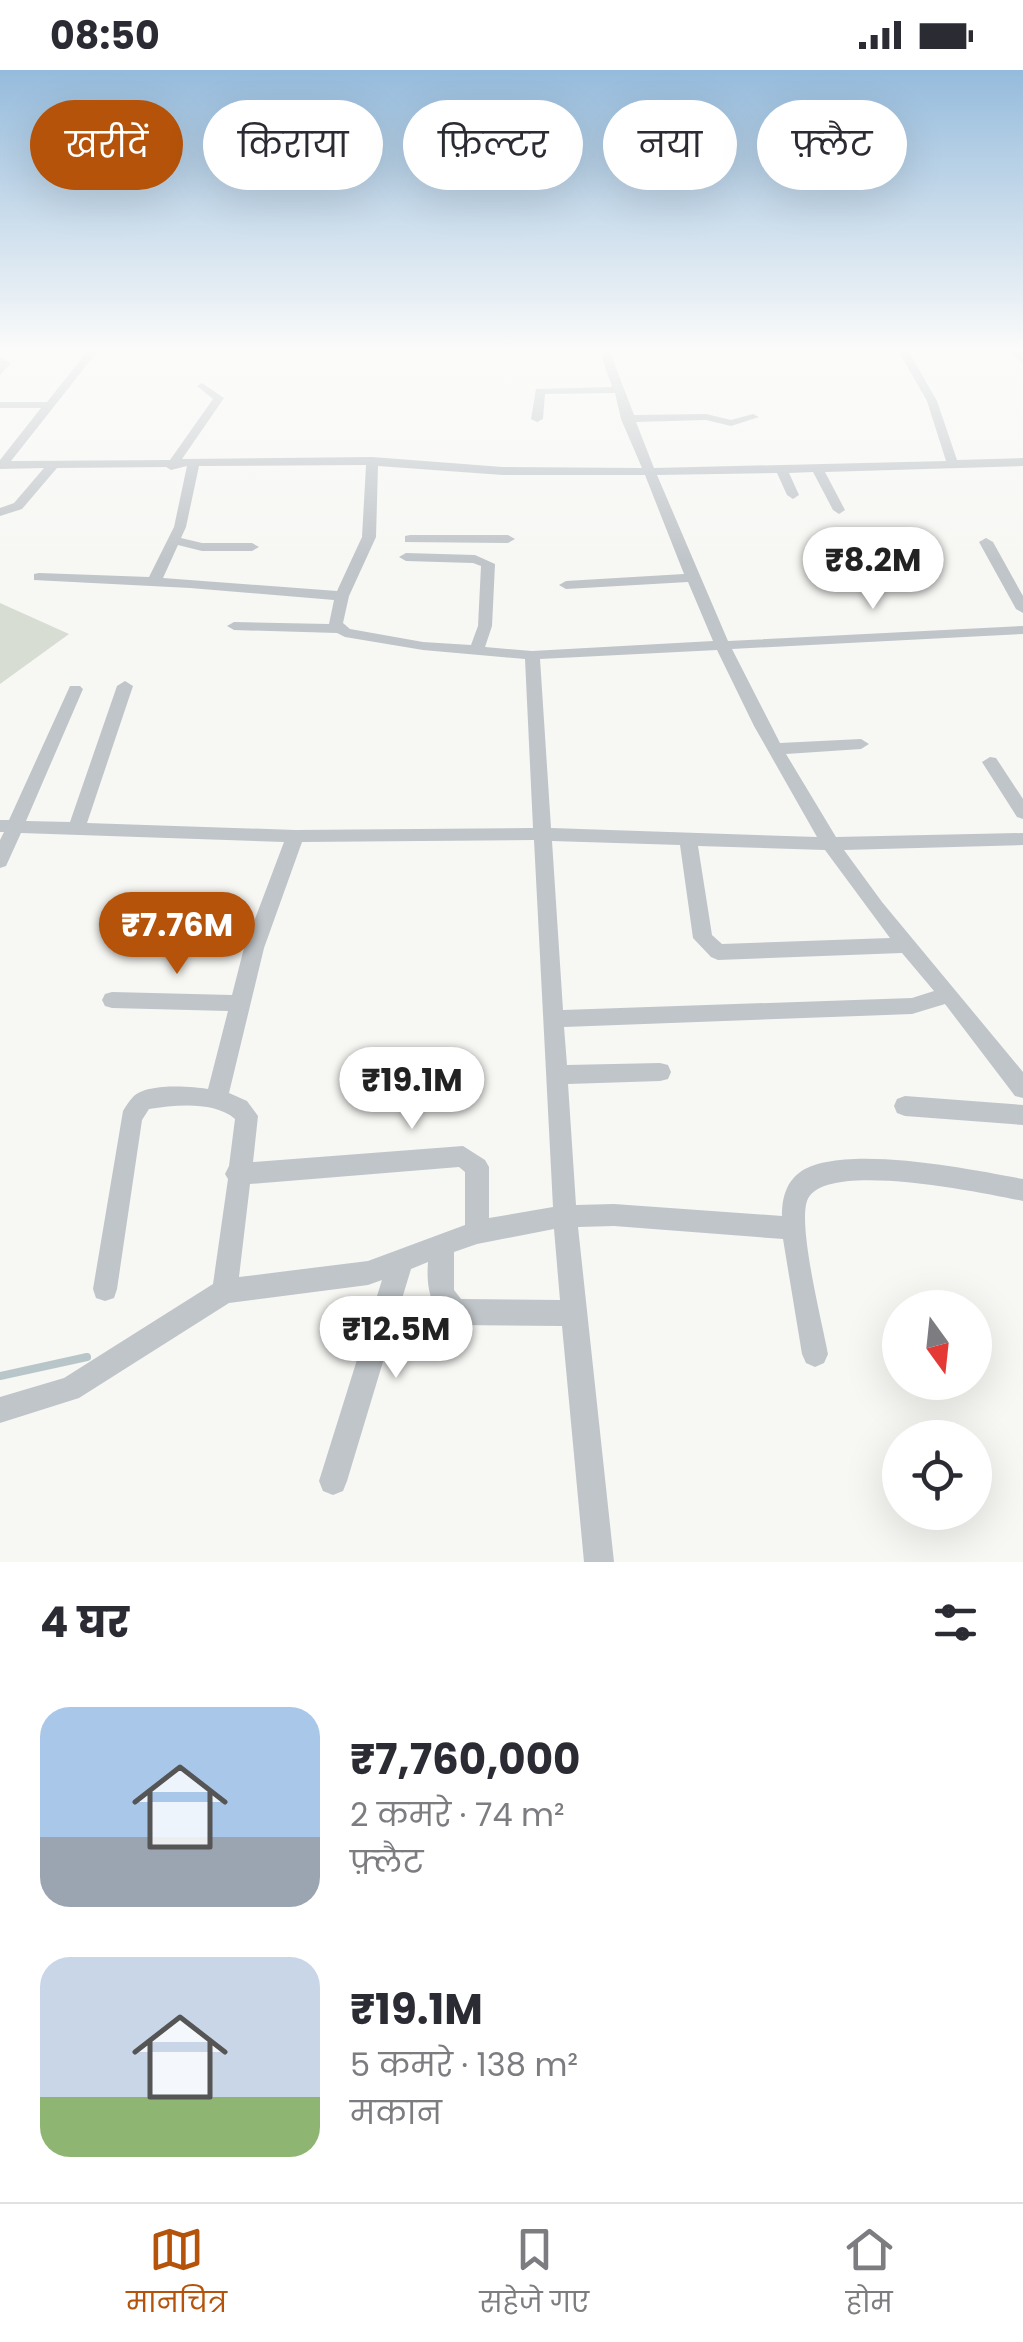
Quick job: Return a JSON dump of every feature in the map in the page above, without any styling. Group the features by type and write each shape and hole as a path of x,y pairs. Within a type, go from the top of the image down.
{"street":[{"path":"1,466 34,422"},
{"path":"171,466 202,422"},
{"path":"628,422 724,642 776,749 831,844 1022,1087"},
{"path":"939,422 954,465"},
{"path":"1,466 372,461 503,471 647,472 1023,462"},
{"path":"338,629 342,596 369,538 372,461"},
{"path":"0,512 18,506 52,466"},
{"path":"156,579 184,514 193,466"},
{"path":"818,468 840,510"},
{"path":"781,469 793,495"},
{"path":"448,557 453,531"},
{"path":"410,539 453,531 508,539"},
{"path":"174,540 202,548 252,547"},
{"path":"986,542 1023,609"},
{"path":"406,557 448,557 488,564 485,626 476,651"},
{"path":"39,578 156,579 174,585 342,596"},
{"path":"566,585 694,578"},
{"path":"234,626 338,629 396,643 532,654 1023,630"},
{"path":"532,654 566,1216 600,1562"},
{"path":"78,827 125,686"},
{"path":"0,861 8,826 75,689"},
{"path":"776,749 861,744"},
{"path":"990,762 1023,813"},
{"path":"8,826 296,836 542,834 831,844 1023,839"},
{"path":"216,1101 254,948 296,836"},
{"path":"688,839 703,938 718,952 907,945"},
{"path":"554,1019 912,1006 948,995"},
{"path":"112,1000 240,1004"},
{"path":"557,1075 660,1072"},
{"path":"105,1289 124,1146 136,1106 169,1097 216,1101 242,1108 247,1116 225,1292"},
{"path":"905,1106 1023,1115"},
{"path":"237,1174 463,1156 477,1167 477,1232"},
{"path":"815,1354 795,1228 796,1190 836,1169 951,1178 1023,1190"},
{"path":"0,1410 70,1390 225,1292 368,1273 477,1232 566,1216 686,1217 795,1228"},
{"path":"442,1244 440,1291 444,1304 456,1312 574,1313"},
{"path":"333,1481 400,1263"}],"shaded area":[{"path":"0,603 69,634 0,684"}],"waterway":[{"path":"0,1376 87,1357"}]}
